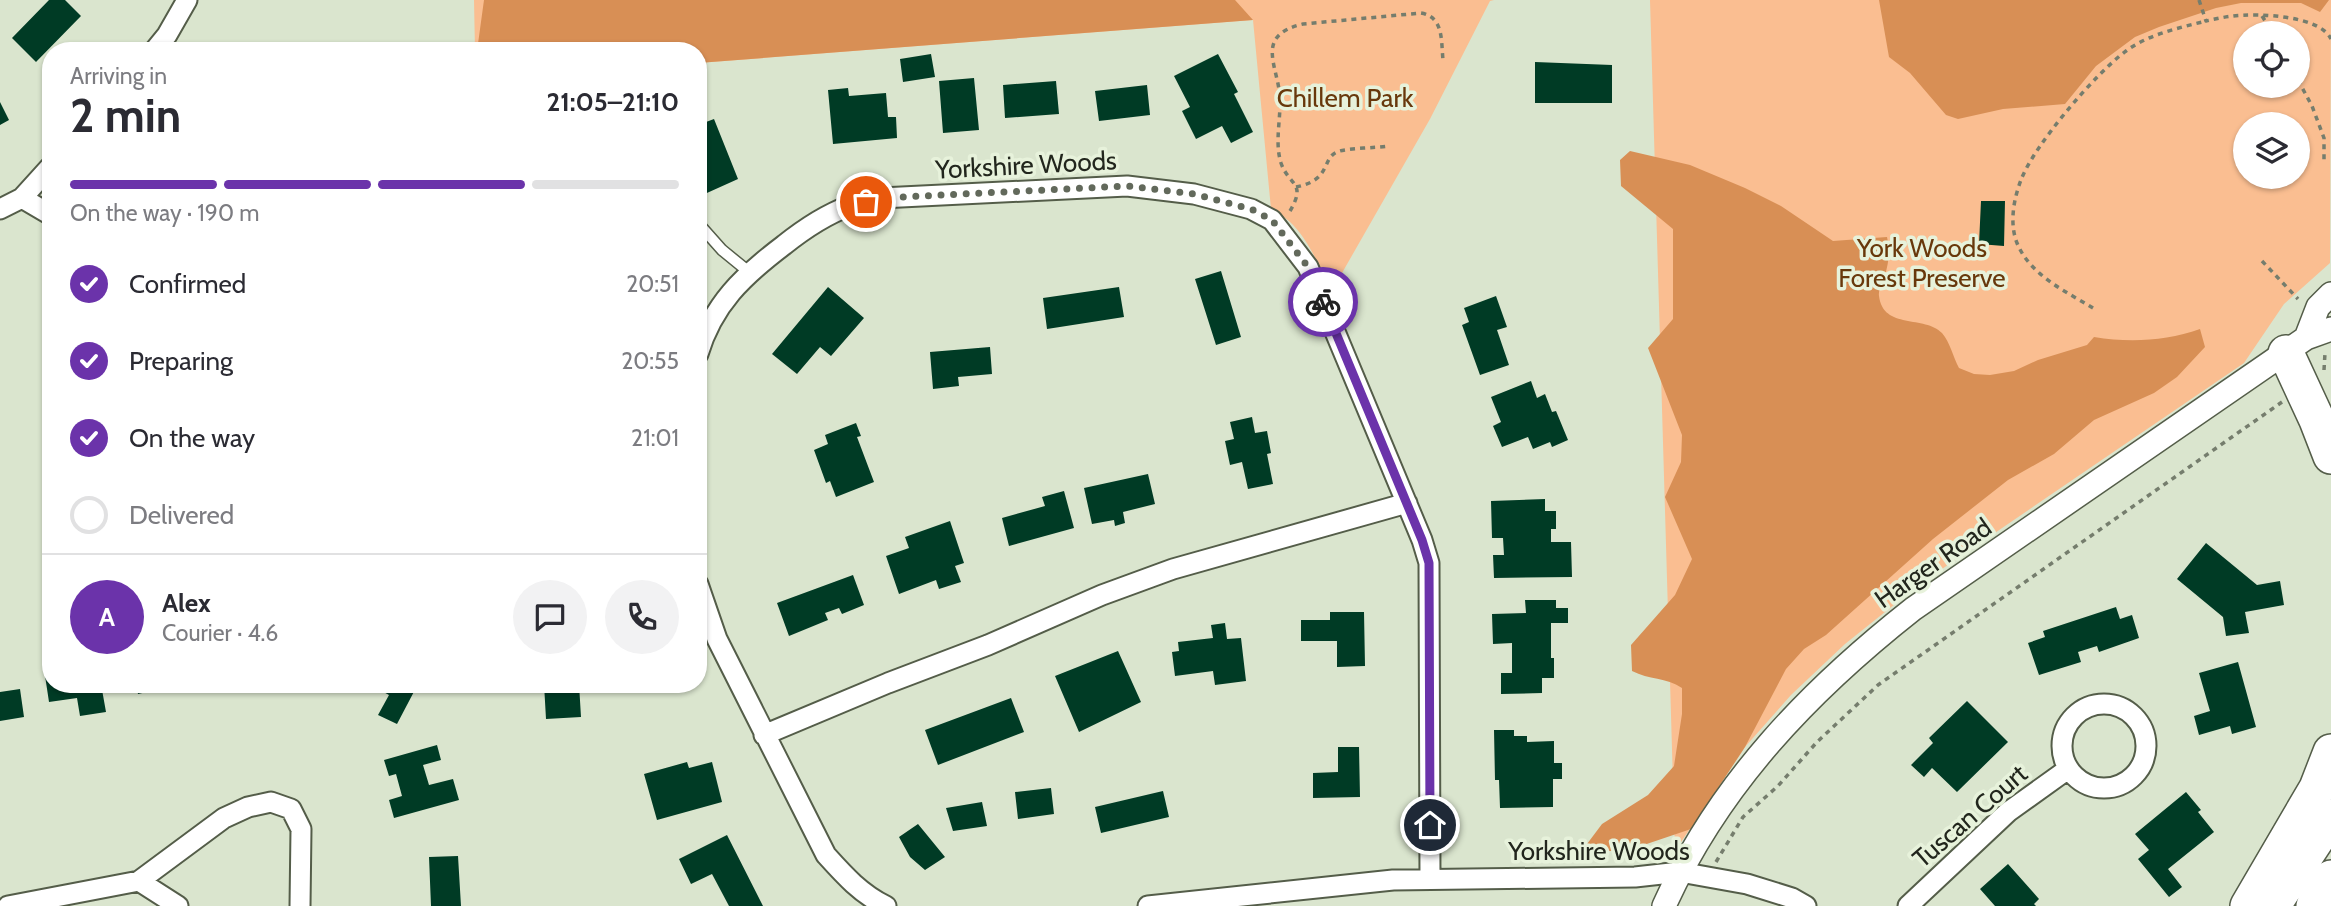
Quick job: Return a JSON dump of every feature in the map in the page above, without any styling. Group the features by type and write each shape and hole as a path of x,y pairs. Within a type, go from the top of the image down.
{"highway":[{"path":"2296,346 2303,388 2331,456"},
{"path":"2248,906 2317,788 2331,752"},
{"path":"2273,906 2331,817"},
{"path":"2314,906 2331,878"}],"street":[{"path":"161,42 187,0"},
{"path":"0,209 22,198 42,176"},
{"name":"Yorkshire Woods","path":"707,329 730,292 749,272 804,229 850,205 881,198 1127,186 1194,194 1251,209 1272,220 1308,267 1407,503 1429,563 1430,878"},
{"path":"22,198 42,210"},
{"path":"2296,346 2318,307 2331,294"},
{"name":"Harger Road","path":"1664,906 1680,872 1713,817 1758,753 1840,670 1877,637 1913,609 2296,346 2331,329"},
{"path":"764,735 1173,569 1407,503"},
{"path":"707,610 717,639 826,855 871,899 886,906"},
{"name":"Tuscan Court","path":"2094,705 2120,707 2132,714 2141,724 2146,737 2147,752 2142,766 2133,778 2121,786 2106,789 2091,787 2078,780 2068,769 2063,757 2062,743 2072,719 2082,710 2094,705"},
{"name":"Tuscan Court","path":"1908,906 2008,812 2068,769"},
{"path":"8,906 139,881 224,818 248,807 271,803 291,808 301,829 300,906"},
{"name":"Yorkshire Woods","path":"1148,906 1393,880 1635,877 1680,872 1768,890 1806,906"},
{"path":"139,881 178,906"}],"lane":[{"path":"707,233 722,250 749,272"}],"path":[{"path":"2199,0 2206,21"},
{"path":"1279,227 1297,196 1296,187 1281,162 1278,135 1280,102 1271,51 1280,34 1303,24 1421,13 1436,19 1443,60"},
{"path":"2093,308 2045,278 2033,267 2017,243 2014,228 2016,197 2022,177 2051,132 2076,101 2127,50 2175,28 2234,15 2280,16 2309,22 2329,33 2331,38"},
{"path":"2262,16 2265,21"},
{"path":"2308,98 2324,138 2324,162"},
{"path":"1296,187 1319,178 1336,152 1388,146"},
{"path":"1680,872 1716,862 1743,817 1878,685 2303,388"}],"green space":[{"name":"Chillem Park","path":"474,0 1494,0 1490,1 1430,119 1330,294 1319,265 1303,237 1288,220 1271,209 1253,20 707,62 707,42 475,42"},
{"name":"York Woods Forest Preserve","path":"1650,0 2331,0 2330,263 2284,304 2244,363 1920,584 1845,644 1791,695 1745,747 1675,851"}],"shaded area":[{"path":"484,0 1235,0 1253,20 707,62 707,42 478,42"},
{"path":"1879,0 2329,0 2320,12 2301,3 2241,3 2216,8 2135,37 2096,66 2065,104 2003,109 1958,119 1946,115 1910,73 1889,57"},
{"path":"1630,151 1690,165 1745,188 1781,206 1833,241 1887,237 1888,261 1879,294 1882,307 1896,318 1926,324 1942,333 1959,368 1974,374 1990,375 2014,371 2038,360 2087,345 2094,337 2148,340 2200,329 2205,347 2177,377 2154,393 2094,420 2054,454 2008,480 1933,539 1826,635 1804,649 1786,669 1745,747 1691,829 1626,851 1599,851 1587,844 1602,824 1648,795 1674,766 1682,714 1682,688 1632,671 1631,645 1675,595 1692,559 1665,497 1681,462 1682,435 1648,348 1673,319 1673,229 1621,186 1620,160"}],"building":[{"path":"49,0 65,0 81,16 56,42 42,42 42,56 36,62 12,38"},
{"path":"931,54 935,77 903,82 900,59"},
{"path":"1218,54 1238,92 1234,94 1253,132 1231,143 1222,126 1196,139 1182,111 1190,107 1174,76"},
{"path":"1535,62 1612,65 1612,103 1535,103"},
{"path":"974,78 979,130 943,133 939,81"},
{"path":"1056,81 1059,114 1005,118 1003,85"},
{"path":"1147,85 1150,115 1099,121 1095,91"},
{"path":"848,88 849,96 886,93 888,117 896,117 897,138 833,144 828,90"},
{"path":"0,102 9,120 0,125"},
{"path":"714,119 738,179 707,193 707,122"},
{"path":"1981,201 2005,201 2004,246 1979,244"},
{"path":"1221,271 1241,337 1216,345 1195,279"},
{"path":"828,287 864,318 831,356 820,347 797,374 772,354"},
{"path":"1119,287 1124,317 1047,329 1043,298"},
{"path":"1496,296 1507,327 1497,330 1509,365 1480,375 1462,325 1469,322 1464,308"},
{"path":"990,347 992,374 958,377 959,386 933,389 930,352"},
{"path":"1531,381 1537,398 1545,394 1552,412 1556,411 1568,440 1552,447 1550,442 1533,449 1528,437 1502,447 1493,426 1501,422 1491,397"},
{"path":"1252,417 1255,433 1267,431 1271,453 1267,454 1273,484 1248,489 1242,462 1230,465 1225,441 1234,439 1230,422"},
{"path":"856,423 861,436 857,437 874,482 836,497 830,481 826,483 814,450 828,444 825,435"},
{"path":"1148,474 1155,504 1123,512 1125,523 1115,526 1114,520 1092,524 1084,488"},
{"path":"1064,491 1074,528 1009,546 1002,518 1045,506 1042,497"},
{"path":"1545,499 1545,511 1556,511 1556,529 1551,529 1551,542 1571,542 1572,577 1494,578 1493,555 1504,555 1503,538 1492,538 1491,501"},
{"path":"950,521 964,563 955,566 961,582 939,589 936,580 899,594 886,556 909,548 905,537"},
{"path":"2206,543 2257,585 2280,581 2284,605 2245,612 2249,633 2226,636 2223,617 2177,579"},
{"path":"853,575 864,605 842,614 839,608 825,613 828,620 789,636 777,603"},
{"path":"1525,600 1556,600 1556,608 1568,608 1568,623 1551,623 1554,678 1542,678 1542,693 1501,694 1501,673 1512,673 1512,643 1493,644 1492,614 1526,613"},
{"path":"2116,607 2120,619 2132,615 2139,638 2099,652 2097,646 2078,652 2081,662 2039,675 2028,643 2045,637 2043,631"},
{"path":"1330,612 1364,612 1365,666 1337,667 1337,641 1301,641 1301,620 1330,620"},
{"path":"1225,623 1227,639 1241,638 1246,681 1215,685 1213,671 1175,676 1172,652 1179,651 1178,642 1213,638 1211,625"},
{"path":"1118,651 1141,702 1079,732 1055,676"},
{"path":"2238,662 2256,727 2232,734 2230,726 2199,735 2194,716 2210,711 2199,673"},
{"path":"20,689 24,717 0,721 0,692"},
{"path":"48,693 103,693 106,712 80,716 77,698 49,702"},
{"path":"385,693 413,693 397,724 378,715 389,695"},
{"path":"545,693 580,693 581,717 546,719"},
{"path":"1011,698 1024,732 938,765 925,730"},
{"path":"1967,701 2008,742 1957,792 1932,768 1924,777 1911,765 1933,743 1929,738"},
{"path":"1494,730 1514,730 1514,736 1527,736 1527,742 1554,741 1554,763 1562,763 1562,779 1553,779 1553,807 1500,808 1499,780 1495,780"},
{"path":"437,745 441,760 423,765 429,785 453,779 459,800 394,818 389,800 402,796 396,774 389,776 384,760"},
{"path":"1338,747 1359,747 1360,797 1313,798 1313,773 1338,772"},
{"path":"687,762 689,768 712,762 722,802 657,820 644,774"},
{"path":"1051,788 1054,814 1018,819 1015,792"},
{"path":"1163,791 1169,817 1101,833 1095,807"},
{"path":"2186,792 2214,832 2168,869 2182,887 2169,897 2138,859 2149,850 2135,834"},
{"path":"982,802 987,826 953,831 946,808"},
{"path":"918,824 945,857 925,870 910,857 899,837"},
{"path":"727,835 763,906 729,906 712,874 691,884 679,859"},
{"path":"458,856 461,906 431,906 429,857"},
{"path":"2008,864 2039,899 2034,904 2036,906 1995,906 1980,889"}],"way so far":[{"path":"866,202 881,198 1127,186 1194,194 1251,209 1272,220 1308,267 1323,302"}],"route":[{"path":"1323,302 1422,540 1429,563 1430,825"}]}
